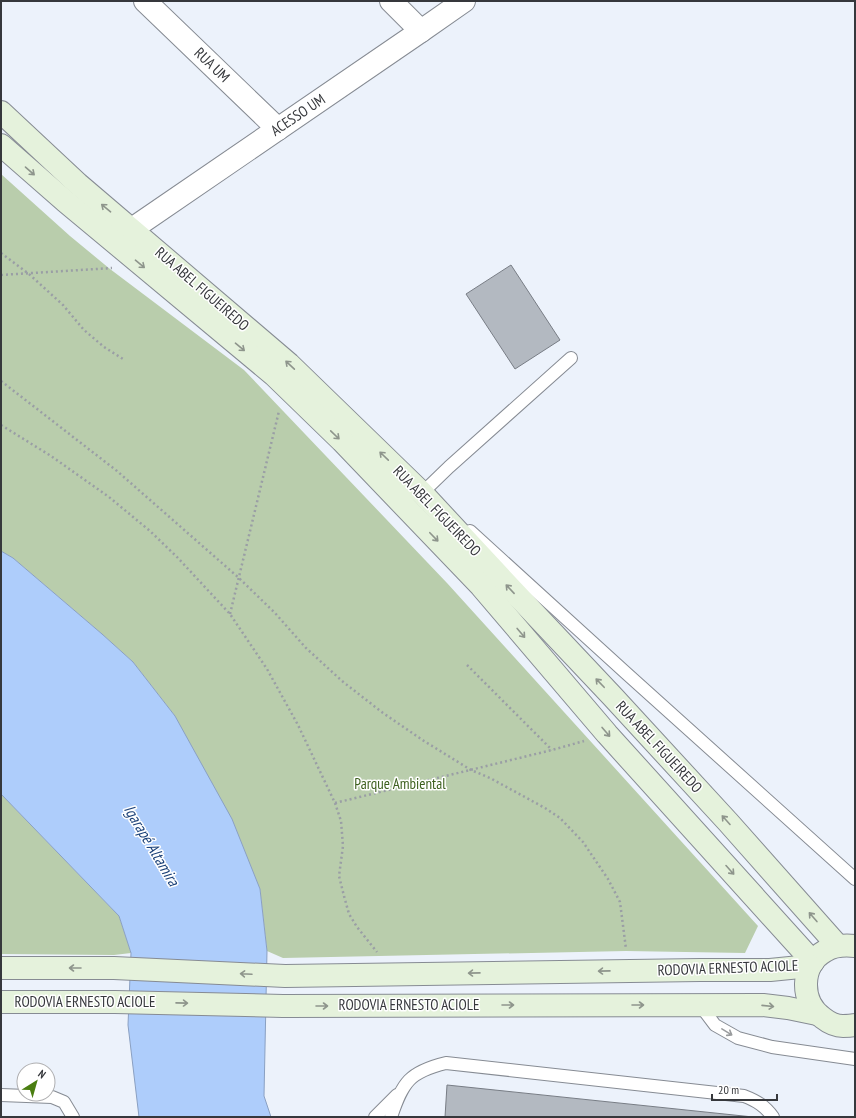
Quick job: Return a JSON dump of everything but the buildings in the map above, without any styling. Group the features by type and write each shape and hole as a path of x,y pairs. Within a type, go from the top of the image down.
{"street":[{"name":"RUA UM","path":"145,1 278,128"},
{"path":"391,1 421,32"},
{"name":"ACESSO UM","path":"124,236 278,128 421,32 464,1"},
{"name":"RUA ABEL FIGUEIREDO","path":"1,112 78,184 124,236 136,260 274,375 342,441 481,586 607,734 812,964"},
{"name":"RUA ABEL FIGUEIREDO","path":"1,145 65,201 124,236 288,364 423,491 697,788 847,946"},
{"path":"847,946 825,951 812,964 806,978 806,991 809,1004 817,1014 828,1022 841,1026 855,1026"},
{"name":"RODOVIA ERNESTO ACIOLE","path":"1,968 114,968 285,976 770,970 812,964"},
{"name":"RODOVIA ERNESTO ACIOLE","path":"1,1002 116,1002 283,1006 700,1004 763,1005 817,1014"}],"lane":[{"path":"407,509 423,491 571,358"},
{"path":"423,491 855,879"},
{"path":"700,1004 715,1025 738,1038 772,1047 855,1059"},
{"path":"375,1117 399,1094 411,1078 428,1068 446,1063 744,1096 756,1100 766,1108 773,1117"},
{"path":"391,1117 399,1094"},
{"path":"1,1096 52,1097 64,1102 73,1117"}],"path":[{"path":"1,253 29,274 63,305 84,330 104,347 123,359"},
{"path":"1,276 110,269 136,260"},
{"path":"1,381 118,471 239,578 275,612 306,648 342,681 389,717 424,741 471,770 490,778 545,808 560,818 583,842 608,879 620,902 626,951"},
{"path":"230,614 285,387"},
{"path":"1,425 51,456 109,497 150,530 230,614 267,669 319,767 335,802 341,821 343,846 339,876 349,914 357,927 380,956"},
{"path":"467,665 552,750"},
{"path":"335,802 552,750 607,734"}],"green space":[{"name":"Parque Ambiental","path":"1,174 70,236 110,269 244,370 447,583 758,926 745,953 626,951 283,958 267,951 260,889 175,716 133,662 13,558 1,551"},
{"path":"1,794 119,916 131,953 114,955 1,954"}],"water":[{"name":"Igarapé Altamira","path":"1,551 13,558 133,662 175,716 232,819 260,889 267,951 264,1096 271,1117 139,1117 128,1025 131,953 119,916 1,794"}]}
